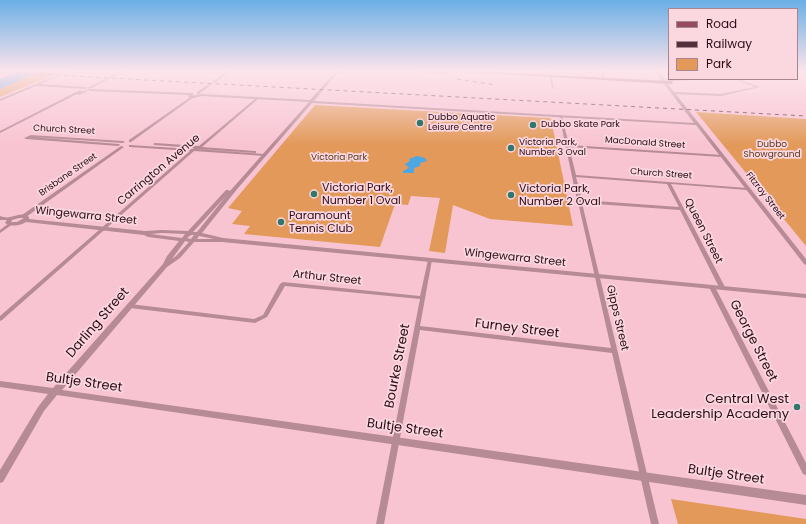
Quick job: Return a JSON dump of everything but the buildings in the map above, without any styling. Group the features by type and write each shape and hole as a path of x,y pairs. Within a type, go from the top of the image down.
{"street":[{"path":"0,100 10,95"},
{"path":"43,111 71,95"},
{"path":"0,132 76,95"},
{"path":"184,95 192,96"},
{"path":"217,95 698,124"},
{"name":"Darling Street","path":"309,102 314,95"},
{"name":"Darling Street","path":"165,266 170,256 184,239 315,95"},
{"name":"Fitzroy Street","path":"676,95 806,263"},
{"path":"130,146 132,142 192,96"},
{"name":"Carrington Avenue","path":"0,318 193,150 200,147 257,99"},
{"name":"Gipps Street","path":"560,116 655,524"},
{"name":"Church Street","path":"31,136 121,144 26,138 31,136"},
{"path":"121,144 132,142 200,147 263,154"},
{"path":"121,144 130,146 263,154"},
{"name":"Brisbane Street","path":"25,218 121,144"},
{"name":"MacDonald Street","path":"567,146 722,156"},
{"name":"Darling Street","path":"0,479 42,409 55,392 165,266 178,257 195,238 263,154"},
{"name":"Church Street","path":"574,176 748,188"},
{"name":"Queen Street","path":"668,182 722,288"},
{"path":"579,201 682,209"},
{"path":"0,218 11,222 0,232"},
{"name":"Wingewarra Street","path":"11,222 25,218 184,239 195,238 210,241 222,240 806,296"},
{"name":"Wingewarra Street","path":"145,233 154,231 189,234 195,238"},
{"name":"Bourke Street","path":"380,524 430,260"},
{"name":"Arthur Street","path":"130,306 255,321 260,320 265,316 283,284 423,298"},
{"name":"George Street","path":"712,286 806,471"},
{"name":"Furney Street","path":"418,328 614,351"},
{"name":"Bultje Street","path":"0,384 806,500"}],"green space":[{"name":"Victoria Park","path":"315,105 549,118 551,119 573,226 490,219 453,205 445,253 429,251 440,198 411,196 408,205 395,204 380,247 244,234 250,226 232,224 242,211 228,208"},
{"name":"Dubbo Showground","path":"696,112 806,119 806,246"},
{"path":"671,499 806,519 806,524 678,524"}],"water":[{"path":"417,156 425,158 427,161 420,163 420,166 414,168 414,173 403,173 403,171 409,168 405,164 410,161 409,159"}],"railway":[{"path":"430,95 806,116"}],"place":[{"name":"Dubbo Aquatic Leisure Centre","path":"420,123"},
{"name":"Dubbo Skate Park","path":"533,125"},
{"name":"Victoria Park, Number 3 Oval","path":"511,148"},
{"name":"Victoria Park, Number 1 Oval","path":"314,194"},
{"name":"Victoria Park, Number 2 Oval","path":"511,195"},
{"name":"Paramount Tennis Club","path":"281,222"},
{"name":"Central West Leadership Academy","path":"797,407"}]}
